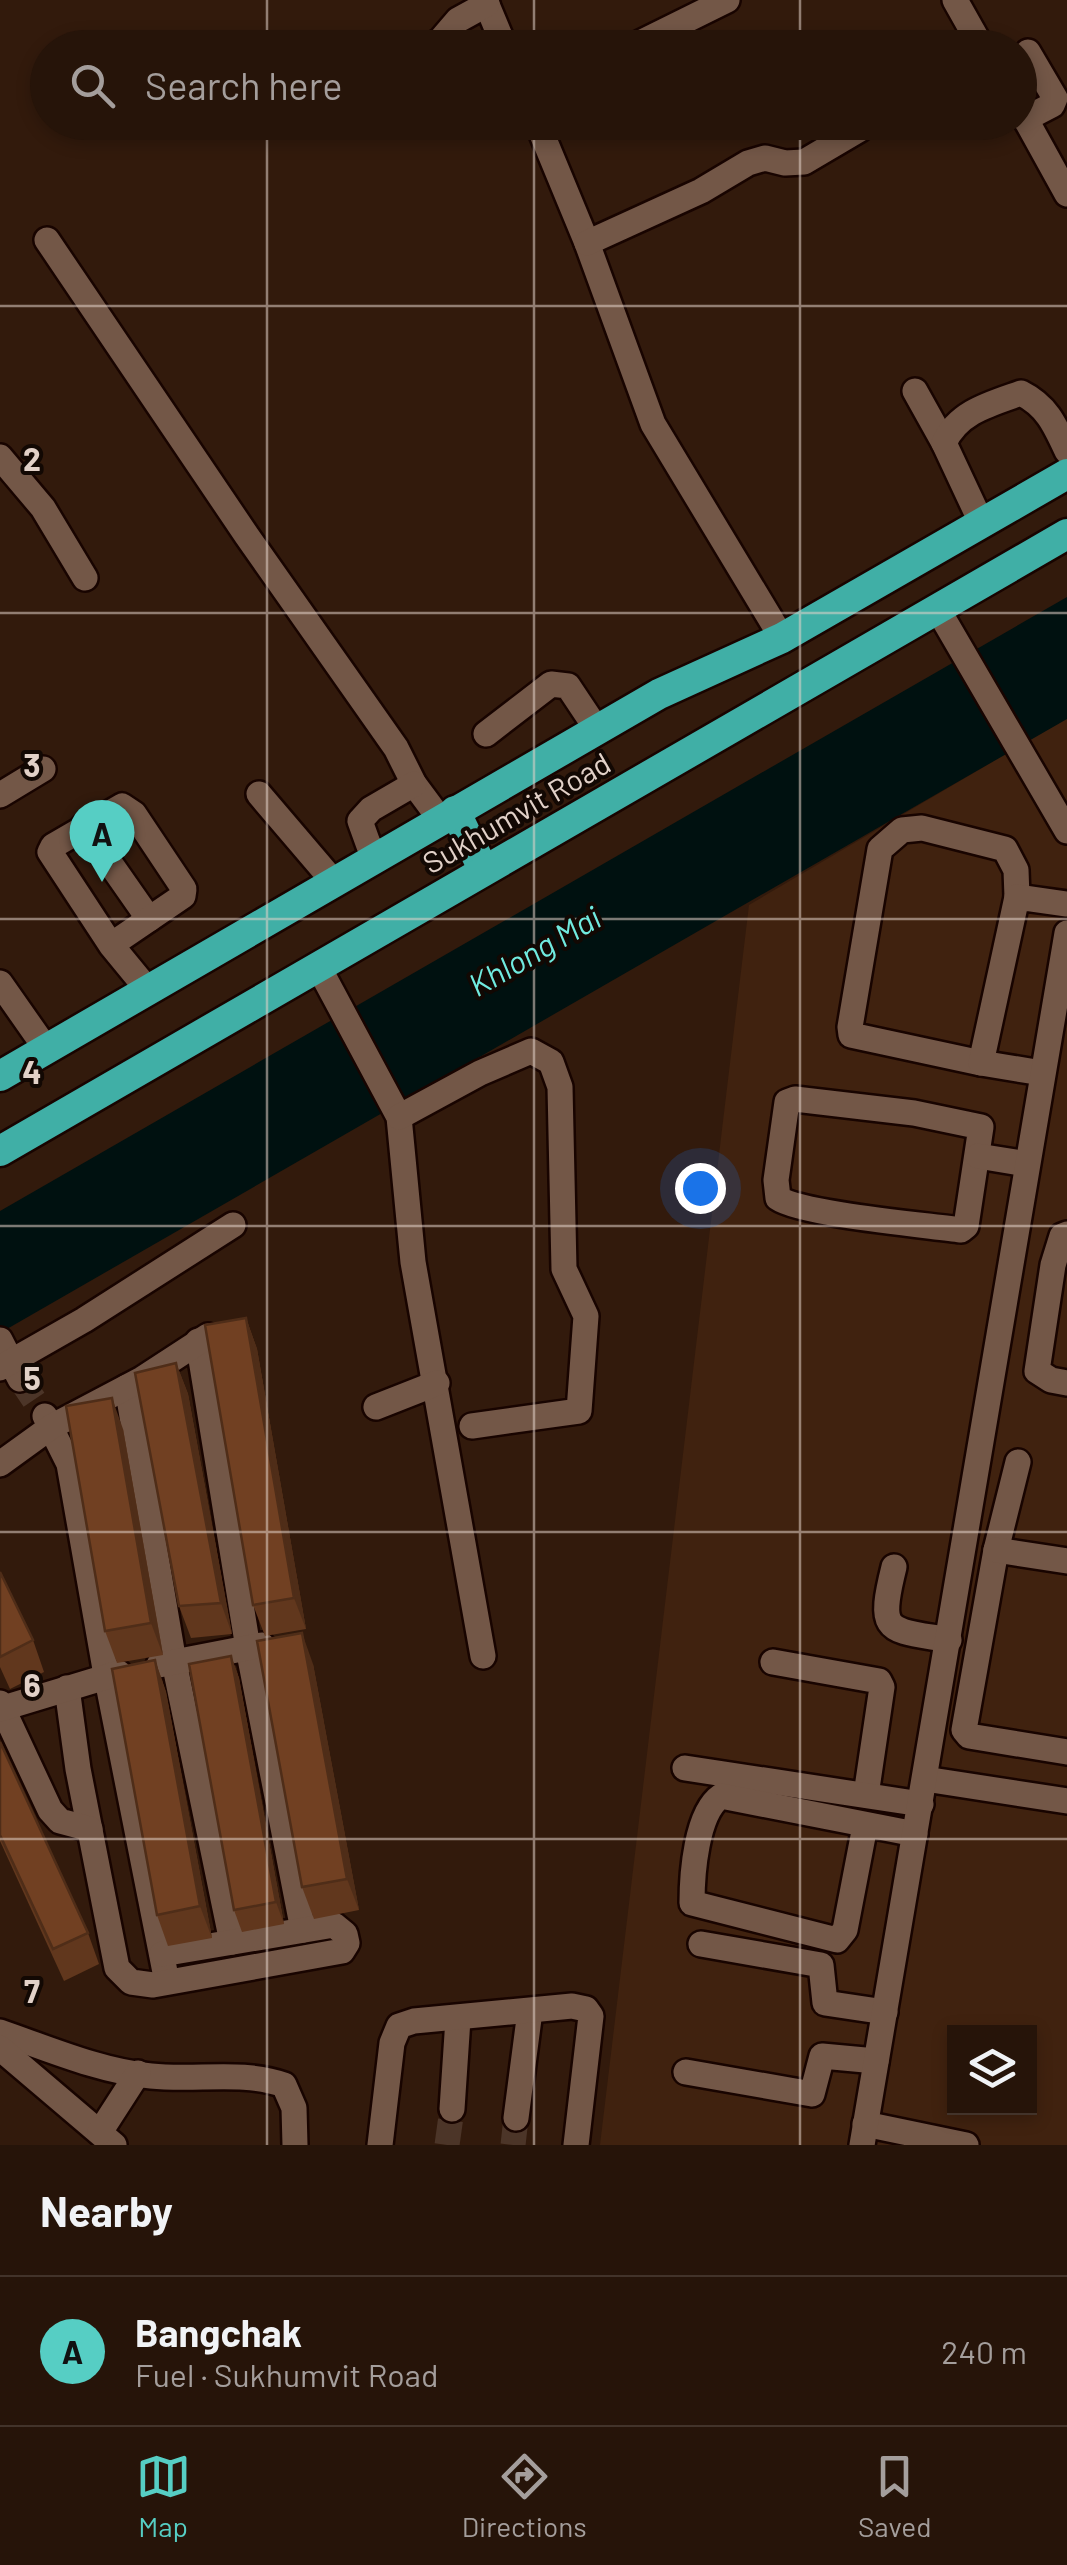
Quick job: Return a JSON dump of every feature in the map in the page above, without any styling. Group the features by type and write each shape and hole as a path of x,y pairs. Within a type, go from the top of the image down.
{"highway":[{"name":"Sukhumvit Road","path":"0,1076 659,694 782,638 1067,474"},
{"name":"Sukhumvit Road","path":"0,1151 1067,534"},
{"path":"448,815 483,869"}],"street":[{"path":"666,30 726,0"},
{"path":"955,0 972,30"},
{"path":"449,30 486,2 498,30"},
{"path":"1037,68 1054,98 1052,104 1037,109"},
{"path":"544,140 653,424 782,638"},
{"path":"587,243 702,191 748,163 765,158 804,162 841,140"},
{"path":"1037,140 1067,194"},
{"path":"47,240 396,748 414,784 448,815"},
{"path":"915,392 981,522"},
{"path":"944,443 952,425 989,404 1021,393 1038,402 1053,420 1067,451"},
{"path":"0,457 44,508 85,578"},
{"path":"937,608 1031,770 1060,803 1067,831"},
{"path":"486,734 551,684 568,686 598,731"},
{"path":"0,795 44,769"},
{"path":"382,855 369,846 360,821 414,784"},
{"path":"259,794 334,882"},
{"path":"110,945 184,896 184,884 130,810 122,806 84,826 50,852 110,945 148,990"},
{"path":"84,826 149,919"},
{"path":"981,1062 1006,935 1018,897 1016,870 1005,849 922,828 902,830 880,849 850,1027 852,1035 981,1062 1042,1073"},
{"path":"1018,897 1067,904"},
{"path":"966,2145 864,2135 1067,933"},
{"path":"318,966 397,1115 414,1262 482,1656"},
{"path":"0,983 9,1018 47,1050"},
{"path":"397,1115 531,1051 551,1062 560,1087 564,1270 586,1316 579,1411 472,1426"},
{"path":"795,1099 977,1124 981,1127 978,1156 966,1226 961,1230 821,1209 778,1198 776,1180 788,1102 795,1099"},
{"path":"978,1156 1027,1164"},
{"path":"6,1358 84,1320 232,1225"},
{"path":"1067,1234 1062,1236 1052,1266 1036,1371 1067,1383"},
{"path":"1012,1256 1052,1266"},
{"path":"0,1464 48,1422 127,1387 226,1327"},
{"path":"198,1341 248,1648 303,1930"},
{"path":"376,1407 436,1384"},
{"path":"127,1387 174,1662 232,1942"},
{"path":"48,1422 69,1464 106,1675 168,1982"},
{"path":"976,1478 1016,1472 996,1550 964,1730 969,1736 1067,1752"},
{"path":"996,1550 1067,1560"},
{"path":"894,1567 885,1604 888,1622 895,1630 949,1640"},
{"path":"90,1829 60,1821 50,1810 1,1707 106,1675 287,1641"},
{"path":"773,1662 879,1681 882,1688 866,1795"},
{"path":"67,1688 117,1968 131,1982 153,1985 342,1951 348,1942 334,1925 162,1954"},
{"path":"684,1768 866,1795 923,1791 1067,1801"},
{"path":"865,1826 846,1930 837,1940 692,1903 692,1870 707,1811 717,1798 916,1834"},
{"path":"701,1944 821,1966 825,2003 885,2012"},
{"path":"380,2145 392,2043 399,2026 414,2020 572,2006 586,2009 591,2016 576,2145"},
{"path":"516,2118 530,2010"},
{"path":"452,2109 458,2019"},
{"path":"0,2032 138,2074 264,2078 284,2085 294,2108 295,2145"},
{"path":"0,2048 107,2139 138,2074"},
{"path":"686,2072 812,2094 822,2056 876,2062"}],"shaded area":[{"path":"1067,718 1067,2145 600,2145 749,905"}],"water":[{"name":"Khlong Mai","path":"1067,597 1067,719 0,1333 0,1211"}],"building":[{"path":"246,1318 294,1598 253,1605 205,1325"},
{"path":"176,1363 221,1603 179,1606 135,1373"},
{"path":"112,1398 151,1623 105,1631 66,1406"},
{"path":"0,1572 33,1640 0,1657"},
{"path":"302,1633 347,1879 302,1887 257,1641"},
{"path":"231,1656 276,1902 234,1910 189,1664"},
{"path":"155,1660 200,1906 157,1915 112,1669"},
{"path":"0,1742 88,1933 53,1949 0,1835"}],"tunnel":[{"path":"20,1379 45,1416"},
{"path":"447,2145 452,2109"},
{"path":"513,2145 516,2118"}],"place":[{"name":"Bangchak","path":"102,882"}]}
